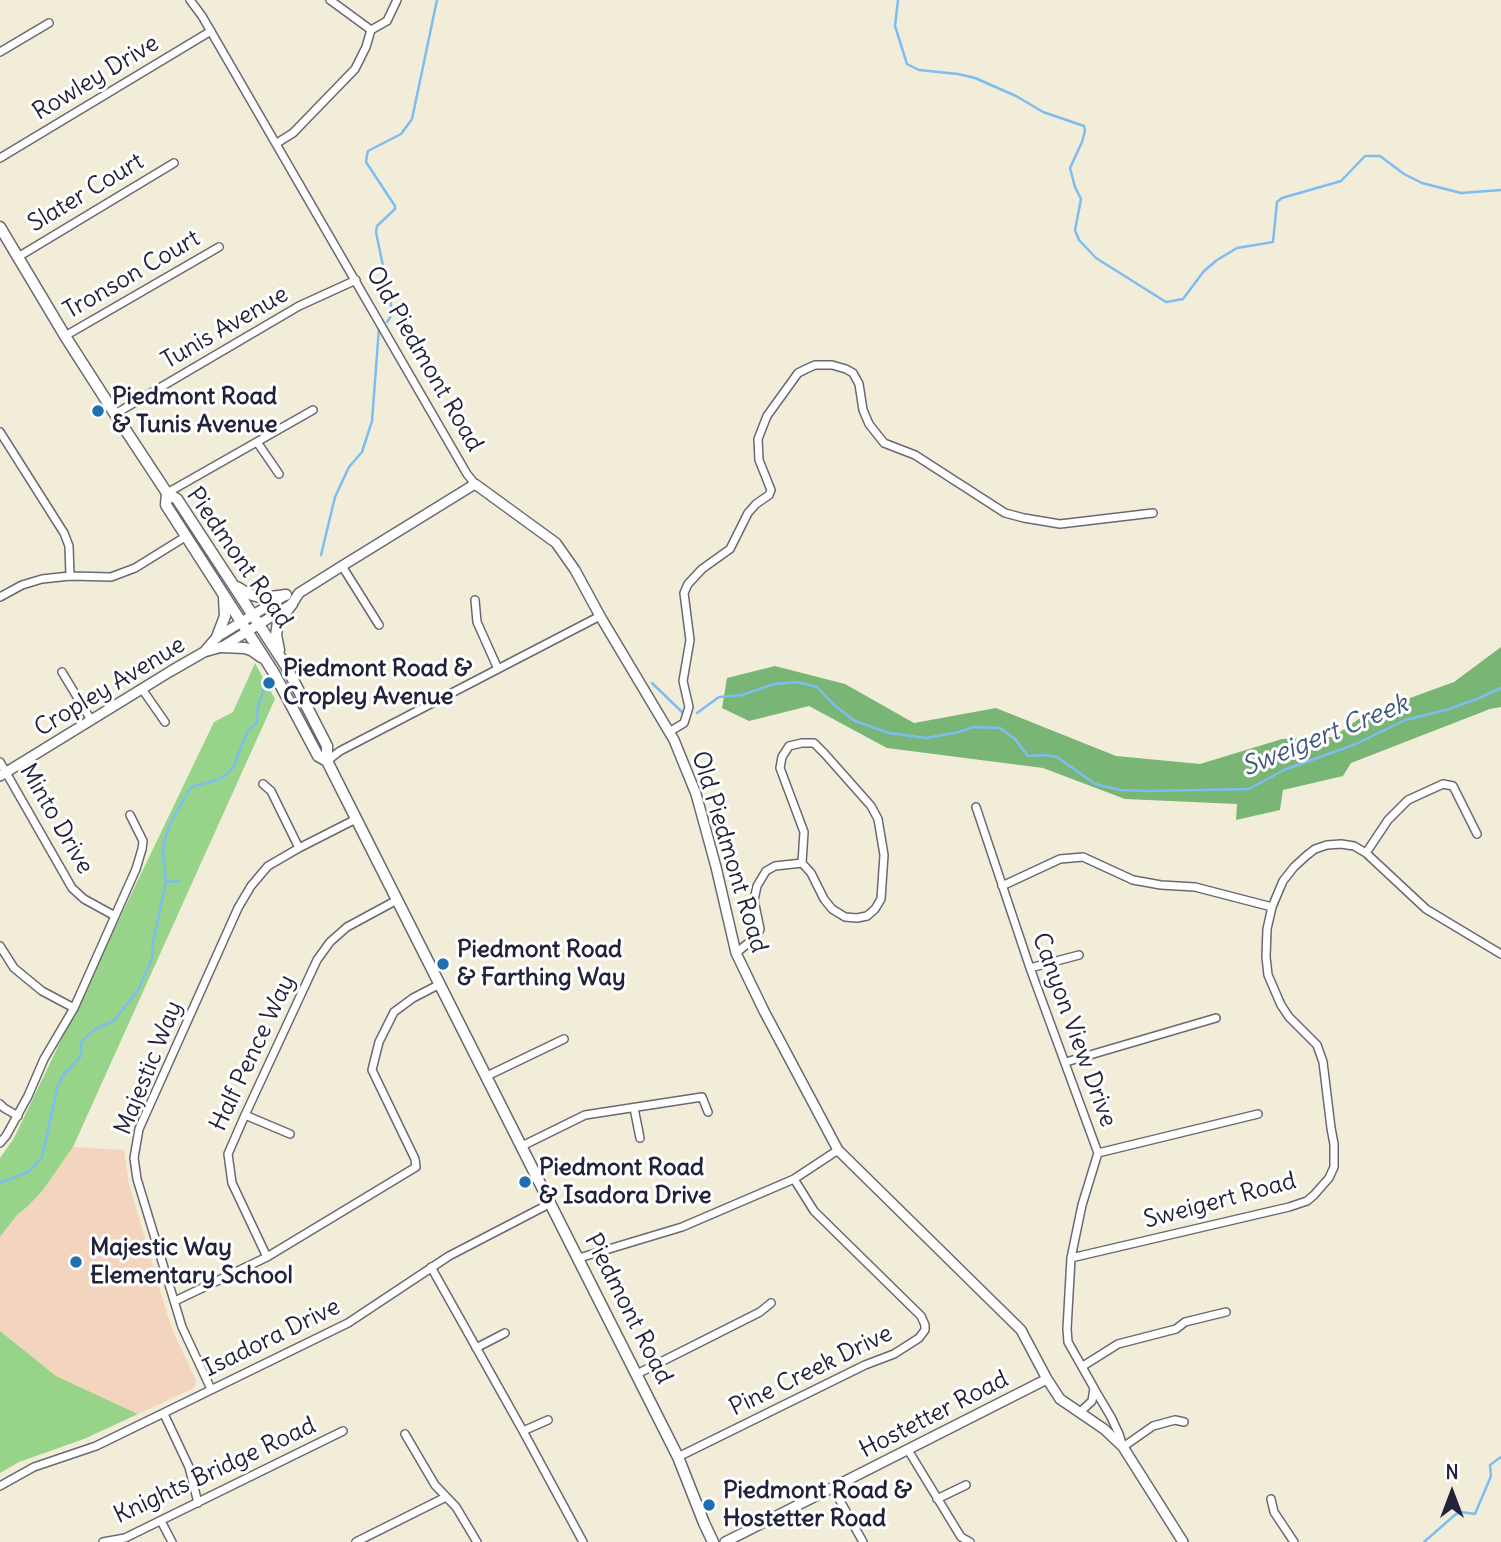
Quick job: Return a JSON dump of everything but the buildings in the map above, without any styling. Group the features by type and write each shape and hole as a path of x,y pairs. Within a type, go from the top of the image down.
{"main road":[{"name":"Piedmont Road","path":"0,227 115,414 167,493 177,499 280,654 327,746 327,761 678,1457 713,1542"},
{"name":"Piedmont Road","path":"167,493 166,505 185,537 266,660 318,756 327,761"},
{"path":"233,585 255,597 289,599 278,622 276,635 280,654"},
{"path":"224,594 225,616 220,642 251,650 266,660"}],"street":[{"name":"Old Piedmont Road","path":"190,0 277,143 467,474 475,484 556,543 575,570 674,740 696,794 736,953 838,1150 1021,1330 1060,1399 1104,1429 1123,1447 1183,1542"},
{"path":"330,0 371,30"},
{"path":"277,143 293,133 355,69 371,30 387,21 397,0"},
{"path":"0,52 49,23"},
{"name":"Rowley Drive","path":"0,158 211,32"},
{"name":"Slater Court","path":"18,257 174,163"},
{"name":"Tronson Court","path":"65,336 219,247"},
{"name":"Tunis Avenue","path":"115,414 299,306 356,280"},
{"path":"669,732 684,723 689,707 683,681 690,640 684,593 688,584 702,569 730,549 748,513 769,495 771,490 759,460 758,439 767,416 798,373 806,369 815,365 832,365 853,373 859,384 863,410 869,424 884,443 915,455 1004,513 1060,524 1153,513"},
{"path":"167,493 313,410"},
{"path":"0,432 64,533 69,546 70,576"},
{"path":"257,442 279,474"},
{"name":"Cropley Avenue","path":"3,774 475,484"},
{"path":"0,597 22,585 41,579 70,576 111,577 135,568 185,537"},
{"path":"342,566 379,625"},
{"path":"475,600 477,622 498,669"},
{"path":"327,761 340,751 600,615"},
{"path":"62,672 91,720"},
{"path":"142,689 165,722"},
{"path":"814,743 871,806 878,820 884,855 881,899 867,916 845,917 824,900 811,873 802,863 803,832 780,768 789,746 814,743"},
{"name":"Minto Drive","path":"0,762 3,774 72,888 84,900 115,916"},
{"path":"263,784 271,791 299,848"},
{"path":"1366,853 1388,820 1408,800 1443,784 1453,786 1477,834"},
{"name":"Canyon View Drive","path":"976,807 1098,1153 1082,1205 1071,1258 1068,1342 1111,1416 1123,1447"},
{"path":"0,1143 18,1116 44,1059 74,1008 136,869 143,841 130,815"},
{"name":"Majestic Way","path":"211,1389 182,1327 137,1179 134,1158 139,1129 251,886 268,866 356,819"},
{"name":"Sweigert Road","path":"1071,1258 1290,1207 1307,1201 1329,1178 1334,1167 1334,1144 1323,1062 1317,1045 1281,1005 1268,975 1266,957 1267,929 1272,907 1283,881 1294,867 1315,849 1340,844 1354,846 1366,853 1426,909 1501,954"},
{"path":"1002,886 1060,859 1083,857 1133,880 1195,887 1272,907"},
{"path":"736,953 757,936 760,929 754,900 757,887 766,871 775,866 802,863"},
{"name":"Half Pence Way","path":"267,1257 232,1183 228,1154 317,960 330,942 347,927 397,900"},
{"path":"0,946 14,968 41,990 74,1008"},
{"path":"1031,968 1079,955"},
{"path":"175,1301 267,1257 416,1167 415,1159 372,1070 379,1042 394,1012 440,984"},
{"path":"1066,1062 1216,1018"},
{"path":"487,1076 564,1039"},
{"path":"522,1146 585,1115 702,1097 708,1112"},
{"path":"0,1104 18,1116"},
{"path":"634,1108 640,1138"},
{"path":"1098,1153 1258,1114"},
{"path":"245,1115 290,1134"},
{"path":"579,1258 682,1227 794,1179 838,1150"},
{"name":"Pine Creek Drive","path":"678,1457 865,1365 894,1354 919,1338 925,1330 921,1316 814,1211 794,1179"},
{"name":"Isadora Drive","path":"0,1486 34,1467 96,1446 348,1323 449,1256 551,1203"},
{"path":"431,1268 583,1542"},
{"path":"637,1374 760,1312 771,1303"},
{"path":"1083,1366 1118,1343 1176,1329 1185,1322 1226,1311"},
{"path":"476,1348 505,1333"},
{"name":"Hostetter Road","path":"725,1542 1047,1379"},
{"path":"1080,1412 1092,1401 1094,1388"},
{"path":"163,1414 189,1467 198,1503"},
{"path":"523,1431 548,1420"},
{"path":"1123,1447 1153,1426 1175,1420 1184,1422"},
{"name":"Knights Bridge Road","path":"103,1542 125,1538 343,1431"},
{"path":"405,1434 435,1485 456,1507 477,1542"},
{"path":"908,1450 961,1537 970,1542"},
{"path":"937,1499 966,1485"},
{"path":"833,1488 863,1542"},
{"path":"356,1542 372,1539 446,1497"},
{"path":"1271,1499 1274,1512 1294,1542"},
{"path":"161,1521 172,1542"}],"shaded area":[{"name":"Majestic Way Elementary School","path":"73,1147 124,1150 129,1184 168,1317 196,1380 192,1389 138,1414 56,1376 0,1331 0,1237 17,1215 43,1190"}],"green space":[{"path":"1501,647 1501,707 1351,763 1343,776 1283,790 1280,810 1236,820 1237,804 1125,799 1043,768 887,748 809,706 749,721 722,708 727,678 775,666 845,684 914,723 996,708 1116,756 1200,764 1282,739 1333,737 1366,714 1454,682"},
{"path":"255,663 275,699 73,1147 43,1190 17,1215 0,1237 0,1158 14,1138 214,722 233,712"},
{"path":"0,1331 56,1376 138,1414 84,1439 19,1462 0,1473"}],"waterway":[{"path":"387,322 392,310 376,232 377,226 395,206 366,162 367,155 368,151 401,134 412,119 437,0"},
{"path":"898,0 895,26 907,64 919,70 975,78 1016,96 1043,112 1084,126 1082,142 1070,168 1081,199 1075,230 1079,240 1096,258 1166,302 1183,299 1204,271 1237,248 1273,242 1277,202 1282,198 1341,181 1365,156 1380,156 1404,174 1422,183 1461,193 1501,190"},
{"path":"321,555 335,497 349,467 362,452 372,421 379,328"},
{"name":"Sweigert Creek","path":"697,713 719,697 742,695 774,684 797,682 817,687 855,721 889,733 926,738 973,727 1000,728 1015,739 1028,756 1057,757 1095,784 1120,790 1249,789 1284,770 1356,744 1405,720 1446,710 1501,688"},
{"name":"Sweigert Creek","path":"652,683 682,712"},
{"path":"0,1183 28,1172 42,1157 58,1085 64,1074 81,1056 81,1043 92,1031 115,1020 138,990 152,959 166,882 163,852 170,824 191,787 217,780 233,768 247,732 257,722 257,711 265,685"},
{"name":"Sweigert Creek","path":"166,882 179,881"},
{"path":"1424,1542 1456,1514 1475,1514 1491,1476 1490,1465 1501,1457"}],"place":[{"name":"Piedmont Road & Tunis Avenue","path":"98,411"},
{"name":"Piedmont Road & Cropley Avenue","path":"269,683"},
{"name":"Piedmont Road & Farthing Way","path":"443,964"},
{"name":"Piedmont Road & Isadora Drive","path":"525,1182"},
{"name":"Majestic Way Elementary School","path":"76,1262"},
{"name":"Piedmont Road & Hostetter Road","path":"709,1505"}]}
